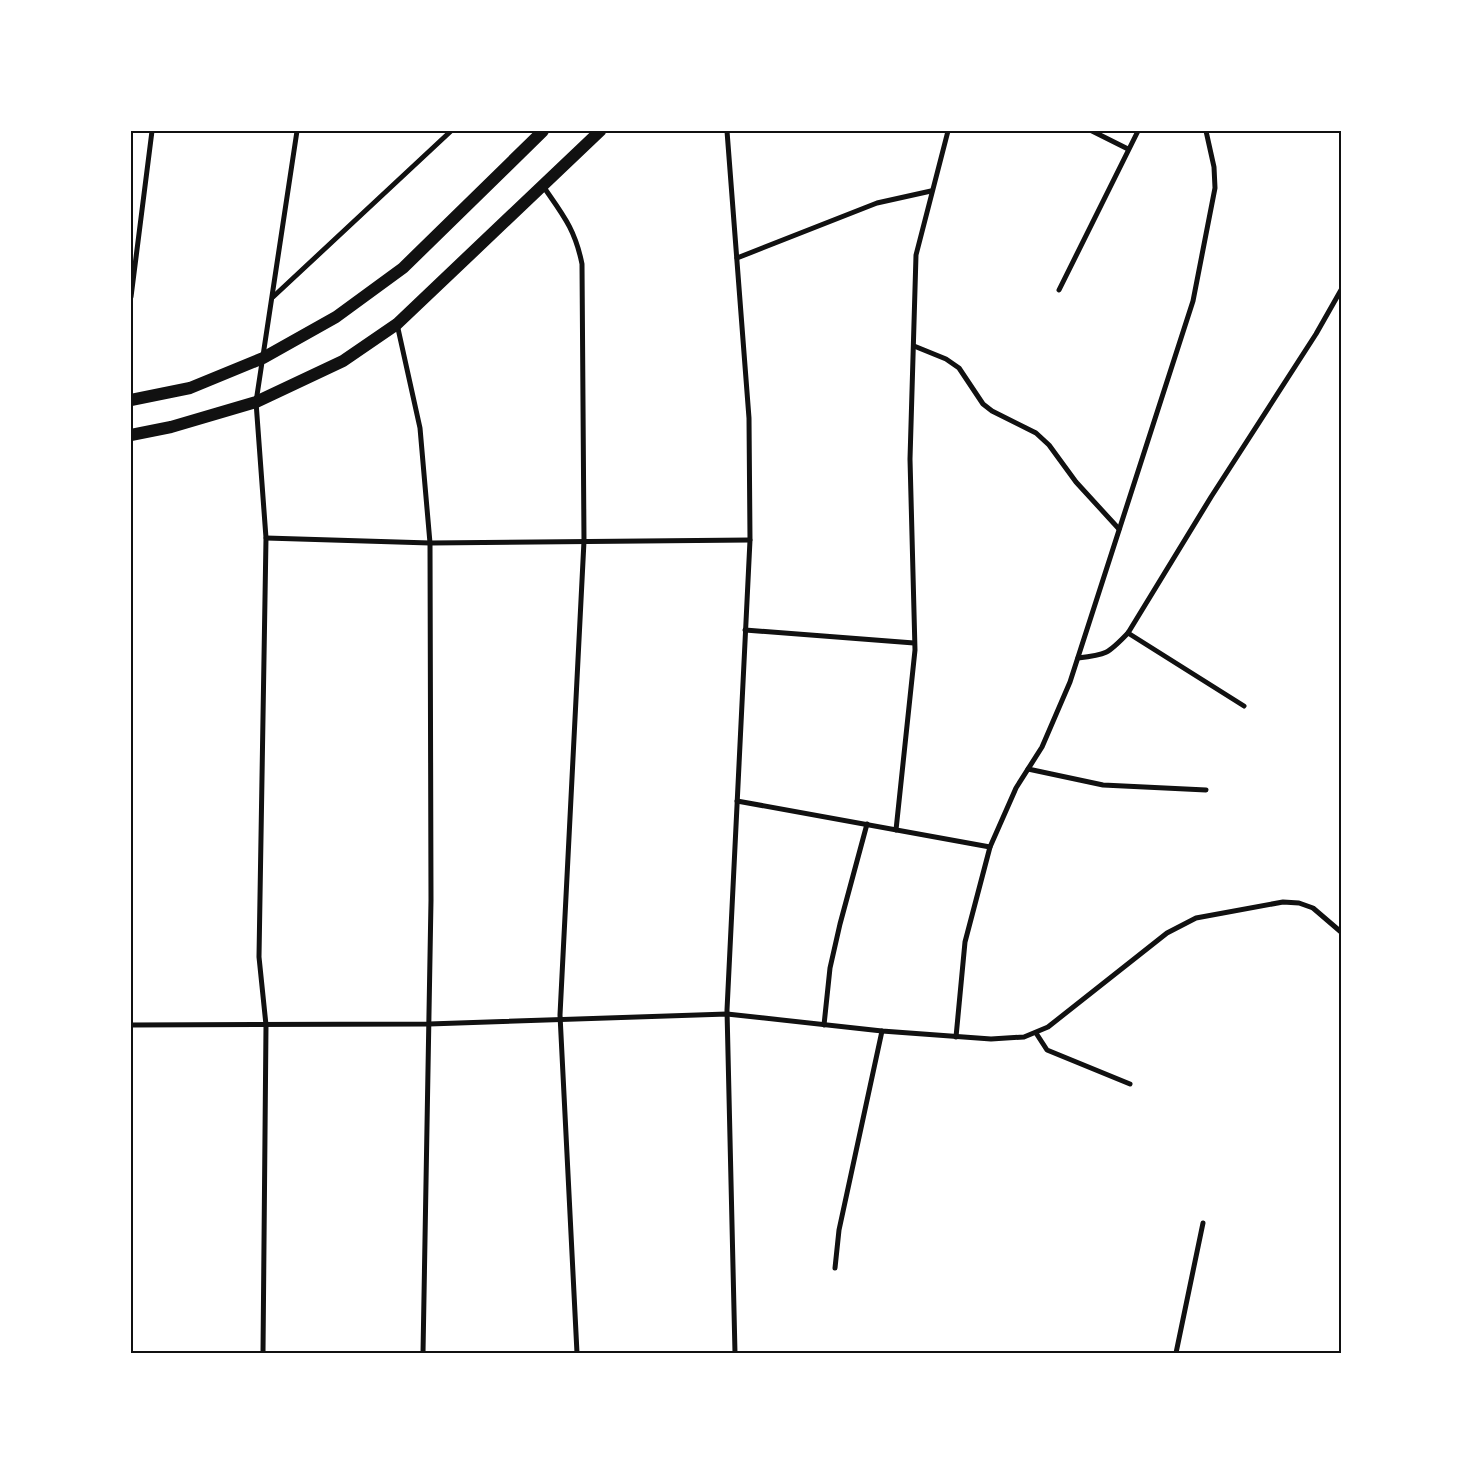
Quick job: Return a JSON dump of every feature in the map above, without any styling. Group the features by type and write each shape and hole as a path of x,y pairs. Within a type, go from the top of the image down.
{"main road":[{"path":"131,400 190,388 263,358 336,317 402,268 543,131"},
{"path":"131,436 171,427 256,402 343,361 397,324 600,131"}],"street":[{"path":"131,297 152,131"},
{"path":"263,1353 266,1025 259,957 266,538 256,402 297,131"},
{"path":"272,297 451,131"},
{"path":"727,131 749,418 750,540 727,1014 735,1353"},
{"path":"896,830 914,643 910,459 916,255 948,131"},
{"path":"1092,131 1128,149"},
{"path":"1059,290 1138,131"},
{"path":"956,1037 965,942 990,847 1016,788 1042,747 1078,658 1194,301 1215,188 1214,167 1206,131"},
{"path":"543,186 571,226 577,240 582,264 584,541 561,1020 576,1353"},
{"path":"737,258 877,203 931,191"},
{"path":"1078,658 1103,655 1114,648 1128,633 1211,497 1316,334 1341,290"},
{"path":"397,324 420,428 430,544 432,900 423,1353"},
{"path":"914,346 946,359 959,368 983,404 992,411 1036,432 1049,445 1076,482 1119,529"},
{"path":"266,538 430,544 750,540"},
{"path":"745,630 914,643"},
{"path":"1128,633 1244,706"},
{"path":"1028,768 1103,785 1206,790"},
{"path":"737,801 990,847"},
{"path":"824,1024 830,968 867,824"},
{"path":"131,1025 429,1024 727,1014 882,1031 991,1039 1036,1033 1048,1027 1179,925 1196,918 1283,902 1299,903 1313,908 1341,932"},
{"path":"835,1268 839,1230 882,1031"},
{"path":"1036,1033 1047,1050 1130,1084"},
{"path":"1176,1353 1203,1223"}]}
